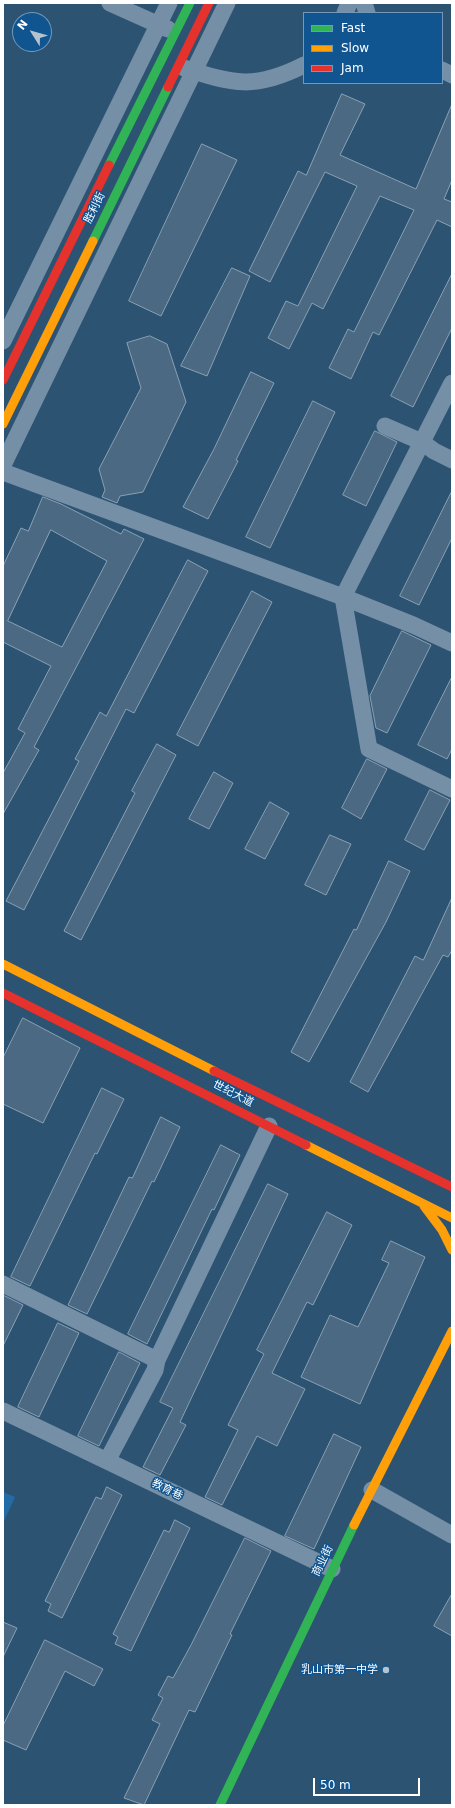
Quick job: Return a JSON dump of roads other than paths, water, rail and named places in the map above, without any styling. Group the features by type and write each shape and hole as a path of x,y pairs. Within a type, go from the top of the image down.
{"main road":[{"name":"胜利街","path":"3,424 178,66 190,3"},
{"name":"胜利街","path":"3,380 183,36 209,3"},
{"name":"世纪大道","path":"3,964 180,1054 452,1187"},
{"name":"世纪大道","path":"3,993 452,1218"},
{"path":"421,1202 442,1230 452,1250"},
{"name":"商业街","path":"220,1805 332,1569 452,1331"}],"street":[{"path":"110,3 183,36"},
{"path":"3,341 169,3"},
{"path":"3,465 227,3"},
{"path":"178,66 212,77 240,82 256,82 275,78 303,65"},
{"path":"443,70 452,75"},
{"path":"452,383 343,597 369,749 452,789"},
{"path":"385,426 422,442 434,451 452,460"},
{"path":"3,472 343,597 413,625 452,643"},
{"path":"107,1461 155,1370 157,1360 269,1126"},
{"path":"3,1284 157,1360"},
{"name":"教育巷","path":"3,1411 332,1569"},
{"path":"372,1490 452,1535"}],"place":[{"name":"乳山市第一中学","path":"386,1670"}]}
